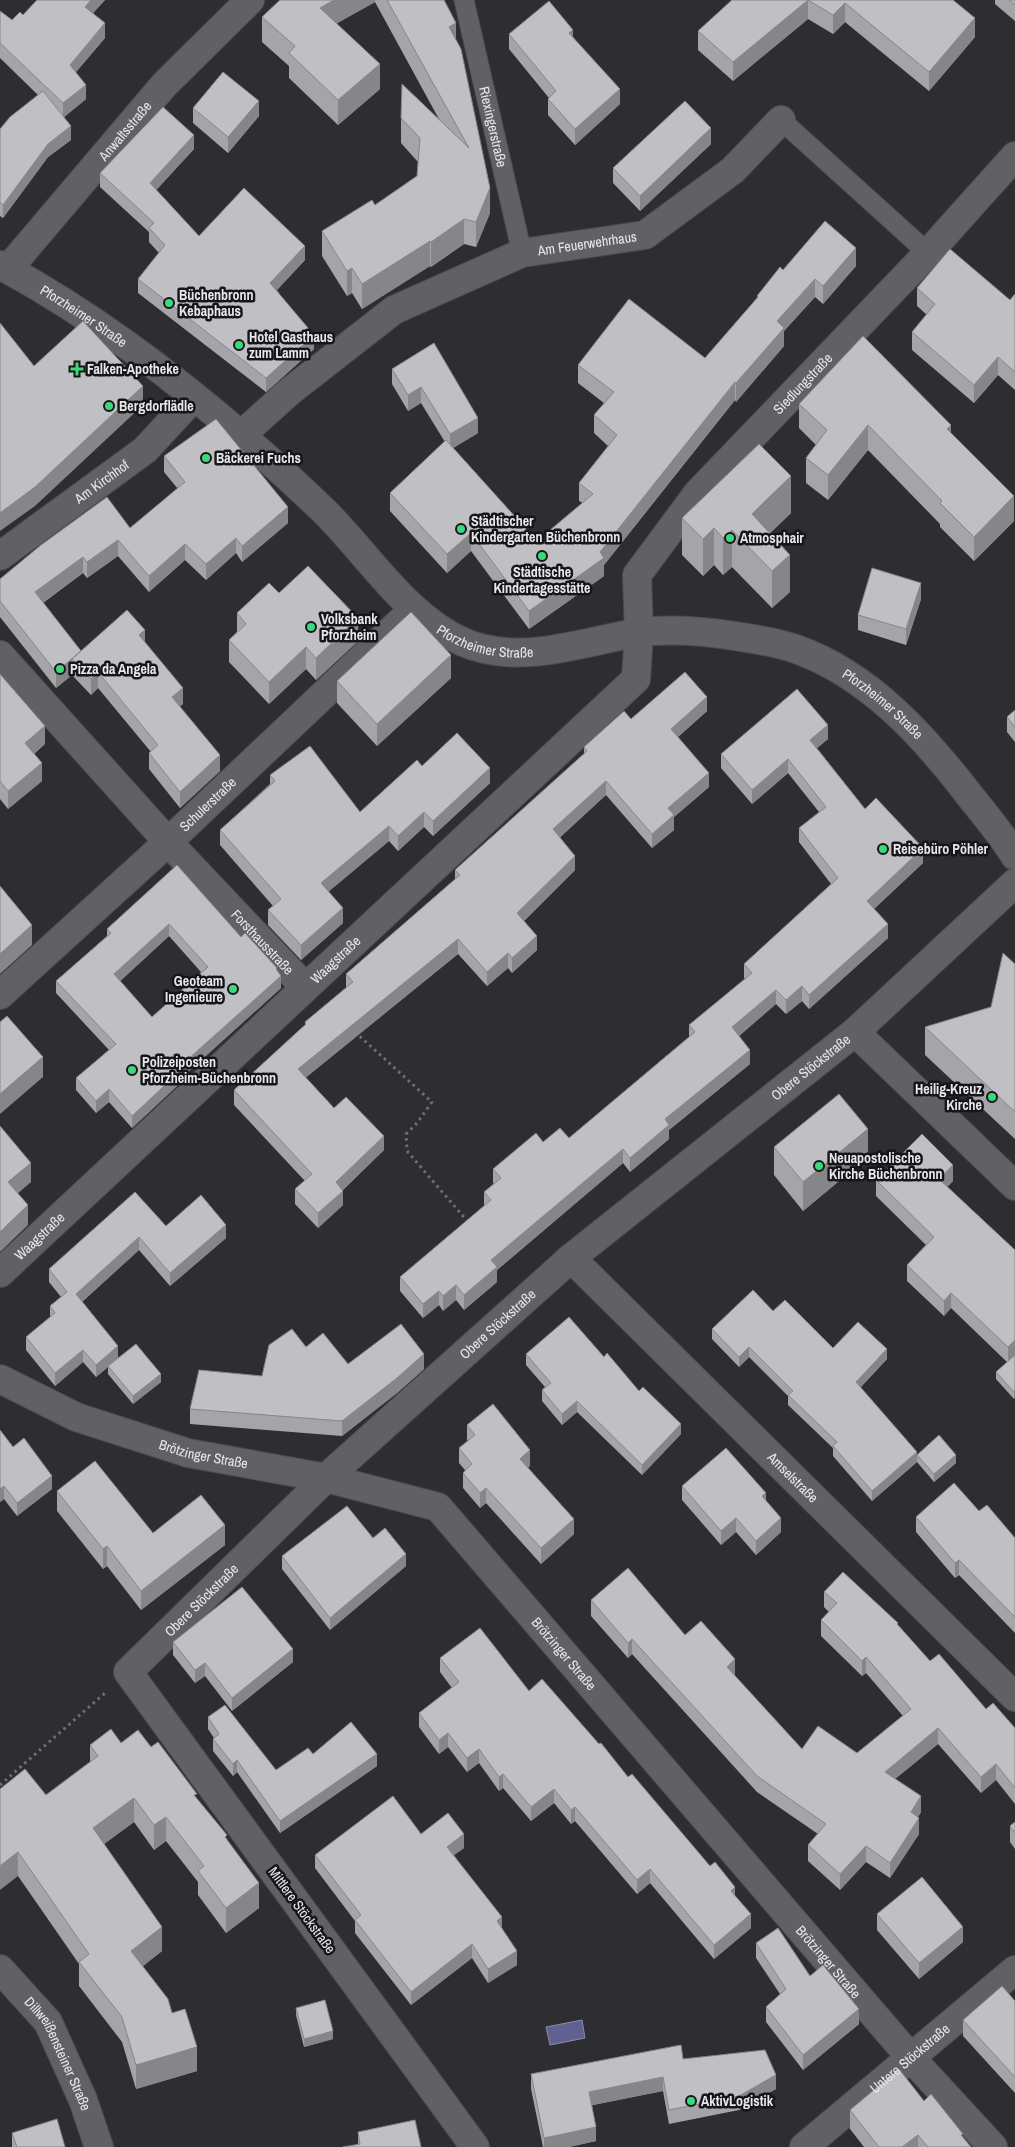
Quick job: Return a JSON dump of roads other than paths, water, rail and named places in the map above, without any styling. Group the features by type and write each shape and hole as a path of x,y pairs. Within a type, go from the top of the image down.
{"street":[{"name":"Anwaltsstraße","path":"4,267 164,85 250,0"},
{"name":"Am Feuerwehrhaus","path":"240,436 289,392 394,310 522,252 645,235 733,170 781,120"},
{"name":"Siedlungstraße","path":"639,633 637,575 698,494 928,253 1015,156"},
{"name":"Pforzheimer Straße","path":"4,267 73,309 194,397 324,511 414,609 442,631 463,642 483,649 505,652 558,649 639,633 704,631 752,638 795,649 832,666 868,689 910,725 1012,846"},
{"name":"Am Kirchhof","path":"0,556 145,450 194,397"},
{"name":"Schulerstraße","path":"0,996 168,842 414,609"},
{"name":"Waagstraße","path":"0,1273 636,679 639,633"},
{"name":"Forsthausstraße","path":"0,655 117,796 168,842 305,987"},
{"name":"Obere Stöckstraße","path":"128,1672 326,1478 572,1258 855,1032 1015,883"},
{"path":"855,1032 1015,1186"},
{"name":"Amselstraße","path":"572,1258 1015,1697"},
{"name":"Brötzinger Straße","path":"0,1379 76,1417 188,1453 326,1478 438,1507 911,2058 993,2147"},
{"name":"Mittlere Stöckstraße","path":"128,1672 476,2147"},
{"name":"Dillweißensteiner Straße","path":"0,1969 48,2022 83,2100 99,2147"},
{"name":"Untere Stöckstraße","path":"804,2147 1015,1970"}],"lane":[{"name":"Riexingerstraße","path":"464,0 522,252"},
{"name":"Am Feuerwehrhaus","path":"781,120 928,253"}],"water":[{"path":"582,2020 585,2038 550,2045 546,2027"}],"place":[{"name":"Büchenbronn Kebaphaus","path":"169,303"},
{"name":"Hotel Gasthaus zum Lamm","path":"239,345"},
{"name":"Falken-Apotheke","path":"77,369"},
{"name":"Bergdorflädle","path":"109,406"},
{"name":"Bäckerei Fuchs","path":"206,458"},
{"name":"Städtischer Kindergarten Büchenbronn","path":"461,529"},
{"name":"Atmosphair","path":"730,538"},
{"name":"Städtische Kindertagesstätte","path":"542,556"},
{"name":"Volksbank Pforzheim","path":"311,627"},
{"name":"Pizza da Angela","path":"60,669"},
{"name":"Reisebüro Pöhler","path":"883,849"},
{"name":"Geoteam Ingenieure","path":"233,989"},
{"name":"Polizeiposten Pforzheim-Büchenbronn","path":"132,1070"},
{"name":"Heilig-Kreuz Kirche","path":"992,1097"},
{"name":"Neuapostolische Kirche Büchenbronn","path":"819,1166"},
{"name":"AktivLogistik","path":"691,2101"}]}
